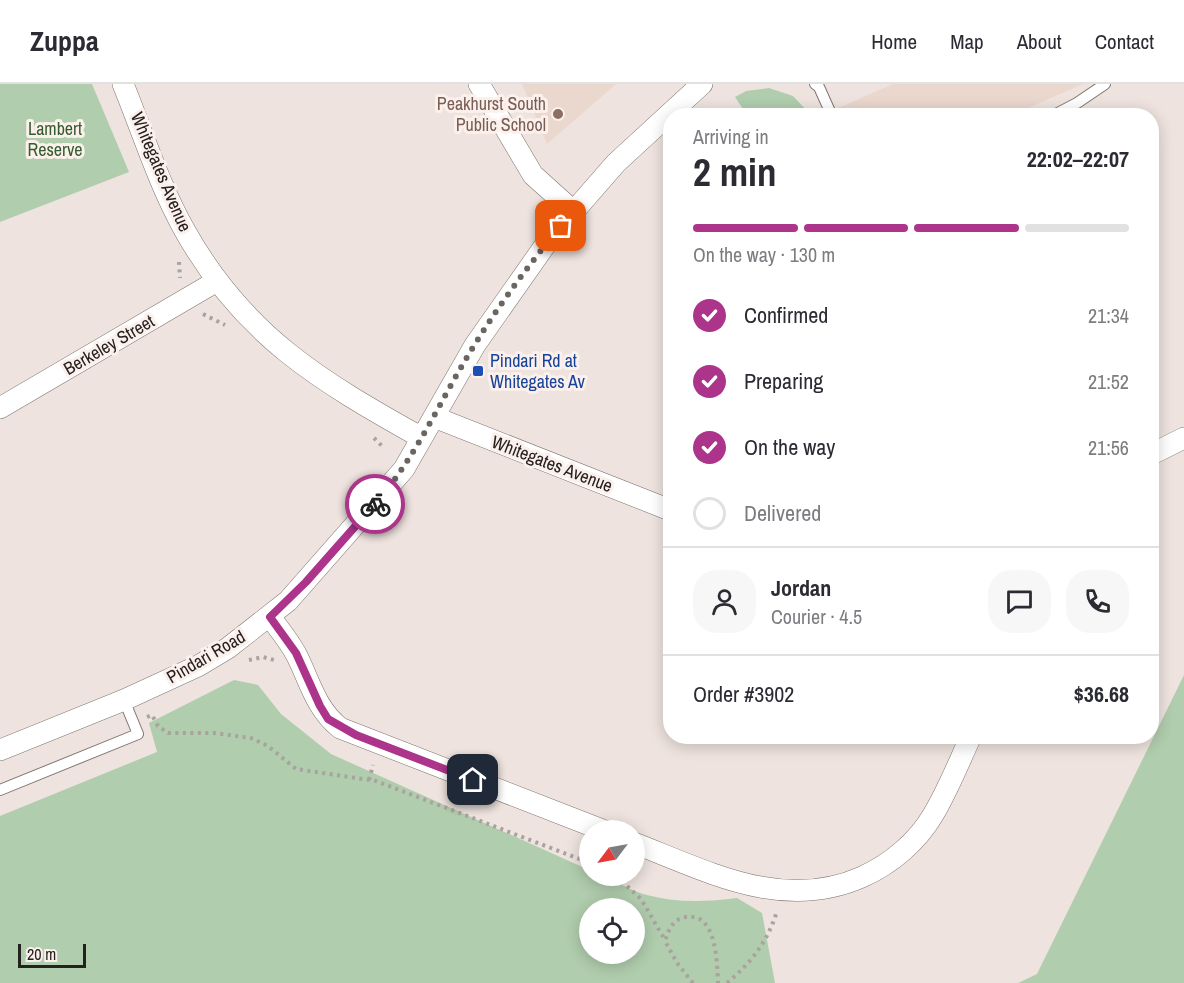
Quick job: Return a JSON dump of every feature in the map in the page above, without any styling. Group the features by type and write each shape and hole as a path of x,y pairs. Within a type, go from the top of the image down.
{"street":[{"name":"Whitegates Avenue","path":"123,84 172,206 217,281 265,334 312,374 422,438"},
{"path":"479,84 533,175 573,211"},
{"name":"Pindari Road","path":"676,108 702,84"},
{"name":"Pindari Road","path":"0,750 124,700 198,666 228,648 270,617 306,582 404,469 500,307 573,211 634,146 663,120"},
{"name":"Berkeley Street","path":"0,408 217,281"},
{"name":"Whitegates Avenue","path":"434,417 663,507"},
{"path":"1159,450 1184,438"},
{"path":"270,617 296,653 328,719 340,728 579,821"},
{"path":"645,847 716,874 783,891 826,889 871,873 890,861 914,839 933,814 967,744"}],"lane":[{"path":"1069,108 1105,84"},
{"path":"820,85 829,108"},
{"path":"0,790 138,734 124,700"}],"path":[{"path":"245,662 263,657 281,665"},
{"path":"133,723 152,715 159,708"},
{"path":"152,715 158,726 168,733 221,734 250,738 268,746 296,769 369,780 579,859"},
{"path":"369,757 374,766 369,780"},
{"path":"627,886 641,899 677,963 693,983"},
{"path":"727,983 747,965 760,949 772,925 783,891"},
{"path":"666,940 671,926 678,920 689,917 703,922 715,949 718,983"}],"shaded area":[{"name":"Peakhurst South Public School","path":"522,84 616,84 547,144"},
{"path":"893,84 1083,84 1028,108 839,108"}],"green space":[{"name":"Lambert Reserve","path":"0,84 92,84 129,172 0,222"},
{"path":"769,88 793,96 804,108 742,108 735,97 746,91"},
{"path":"1184,675 1184,983 1018,983 1037,974 1150,744 1159,744 1159,726"},
{"path":"234,680 258,685 281,714 331,754 579,866 579,886 624,886 658,898 680,901 737,898 762,913 775,983 0,983 0,816 157,752 149,723"}],"way so far":[{"path":"375,504 404,469 463,365 500,307 533,260 561,226"}],"place":[{"name":"Peakhurst South Public School","path":"558,114"},
{"name":"Pindari Rd at Whitegates Av","path":"478,371"}],"route":[{"path":"375,504 306,582 270,617 296,653 313,693 328,719 340,728 356,735 473,780"}]}
